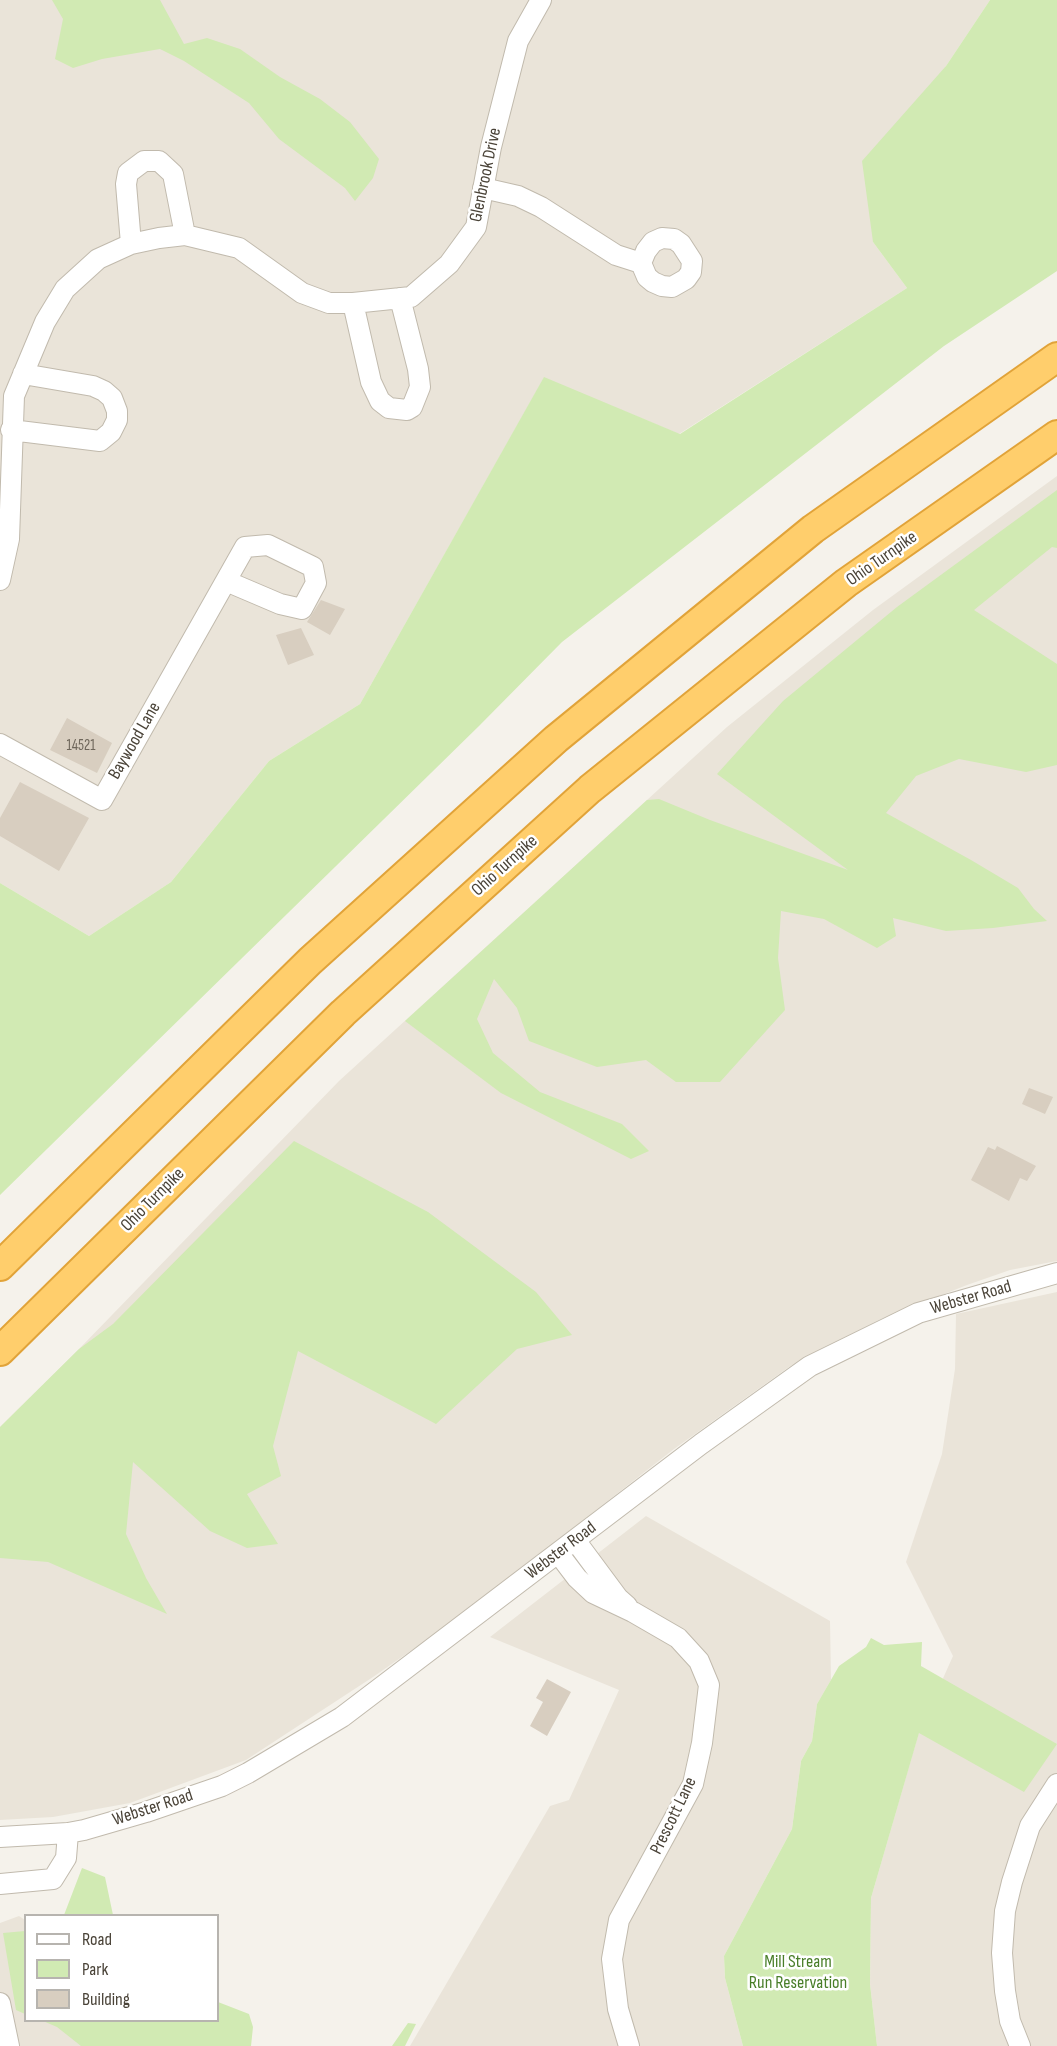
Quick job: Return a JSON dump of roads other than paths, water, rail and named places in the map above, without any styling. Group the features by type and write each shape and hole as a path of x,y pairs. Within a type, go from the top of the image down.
{"highway":[{"path":"0,1266 310,961 556,738 813,529 1057,357"},
{"name":"Ohio Turnpike","path":"0,1351 343,1013 590,789 846,583 1057,435"}],"street":[{"name":"Glenbrook Drive","path":"0,580 9,539 11,430 14,396 45,322 64,290 98,259 131,244 185,235 239,248 302,293 328,303 353,303 411,297 449,264 476,227 491,147 518,41 541,0"},
{"path":"131,244 126,184 128,173 144,160 159,161 173,174 185,235"},
{"path":"483,188 518,195 564,219 616,255 641,263"},
{"path":"353,303 371,382 380,401 389,408 407,410 412,407 420,387 418,369 400,298"},
{"path":"11,430 100,441 111,432 117,420 117,411 112,399 104,391 93,386 23,374"},
{"name":"Baywood Lane","path":"0,744 102,800 226,581"},
{"name":"Webster Road","path":"0,1838 68,1833 146,1812 222,1786 249,1773 342,1718 575,1540 810,1366 918,1313 1057,1273"},
{"name":"Prescott Lane","path":"575,1540 618,1598 633,1612"},
{"name":"Prescott Lane","path":"558,1553 592,1593 633,1612 678,1638 699,1661 709,1685 702,1743 693,1784 619,1920 612,1959 618,2009 628,2046"},
{"path":"1020,2046 1010,2021 1005,1991 1002,1953 1005,1911 1030,1826 1057,1784"},
{"path":"0,1884 53,1879 66,1858 68,1833"},
{"path":"0,2003 9,2046"}],"park label":[{"name":"Mill Stream Run Reservation","path":"798,1972"}]}
